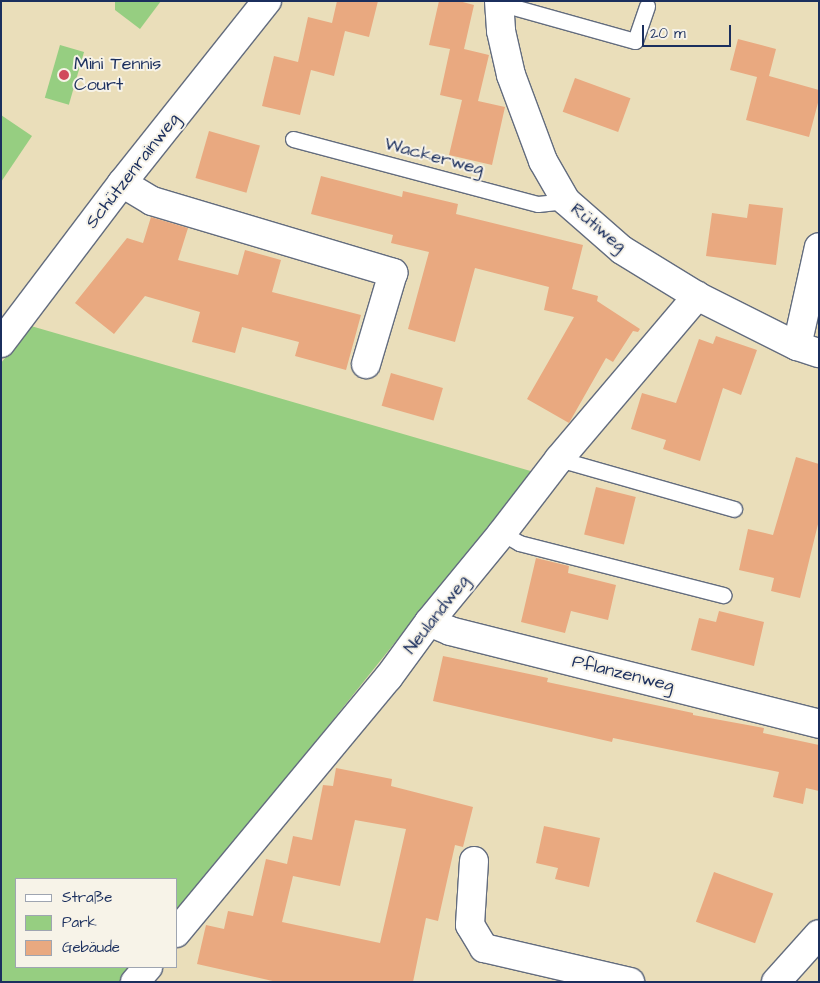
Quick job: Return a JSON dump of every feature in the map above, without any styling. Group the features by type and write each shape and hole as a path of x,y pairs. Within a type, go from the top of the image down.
{"street":[{"name":"Schützenrainweg","path":"1,343 122,183 267,1"},
{"name":"Rütiweg","path":"499,2 502,31 511,75 543,161 566,201 622,250 697,296 808,349"},
{"path":"122,183 152,201 393,273 366,364"},
{"path":"808,349 819,247"},
{"name":"Neulandweg","path":"178,931 388,678 429,622 502,533 559,459 697,296"},
{"name":"Pflanzenweg","path":"429,622 450,630 819,724"},
{"path":"474,861 470,925 484,948 630,982"},
{"path":"776,982 819,934"},
{"path":"135,982 147,968"}],"lane":[{"path":"499,2 635,41 647,6"},
{"name":"Wackerweg","path":"293,139 538,204 566,201"},
{"path":"559,459 734,509"},
{"path":"502,533 519,543 723,595"}],"green space":[{"path":"115,1 161,1 140,29 115,10"},
{"name":"Mini Tennis Court","path":"60,45 84,52 69,105 45,98"},
{"path":"1,115 32,136 1,182"},
{"path":"31,326 534,472 493,520 178,914 178,878 15,878 15,968 135,968 124,982 1,982 1,363"}],"building":[{"path":"337,1 378,1 369,37 345,31 334,76 311,70 300,115 262,106 274,56 298,62 308,17 332,23"},
{"path":"439,1 459,1 474,5 464,49 489,55 478,101 505,107 492,165 449,155 462,100 440,95 450,49 429,45"},
{"path":"738,39 776,49 769,76 819,90 819,99 809,137 746,120 757,77 730,70"},
{"path":"575,78 630,98 618,132 563,112"},
{"path":"209,131 260,146 246,193 195,178"},
{"path":"321,176 402,197 403,191 458,204 456,214 583,245 572,289 598,296 597,301 640,329 638,332 633,331 613,362 606,358 569,423 527,399 574,317 544,310 549,287 475,268 455,342 408,329 429,252 391,243 393,235 311,214"},
{"path":"749,204 783,208 776,265 706,256 712,213 747,218"},
{"path":"151,217 188,228 178,260 238,275 245,250 281,260 272,292 361,315 346,370 295,356 299,342 242,327 235,353 192,342 200,312 145,296 114,334 75,303 127,238 143,243"},
{"path":"716,336 757,350 741,395 723,388 700,461 663,449 666,440 631,429 642,393 676,403 699,339 713,344"},
{"path":"391,373 443,388 434,421 382,406"},
{"path":"796,457 819,464 819,520 800,598 771,591 774,578 739,570 748,529 773,535"},
{"path":"596,487 636,497 624,544 584,535"},
{"path":"536,558 569,566 568,573 616,585 608,620 571,611 565,633 521,622"},
{"path":"719,611 764,622 754,666 691,650 699,618 716,622"},
{"path":"443,656 548,678 547,682 693,713 693,715 764,728 763,733 819,745 819,791 806,788 803,804 773,797 779,772 613,738 612,742 433,701"},
{"path":"336,768 392,779 391,786 473,807 463,847 455,845 438,921 426,918 413,982 277,982 197,964 206,925 224,929 228,911 253,916 266,859 287,864 293,836 312,840 323,785 333,786","holes":["355,820 406,829 380,943 282,922 293,876 340,886"]},
{"path":"544,826 600,838 589,887 555,879 558,868 536,863"},
{"path":"714,872 773,894 755,943 696,922"}],"place":[{"name":"Mini Tennis Court","path":"64,75"}]}
